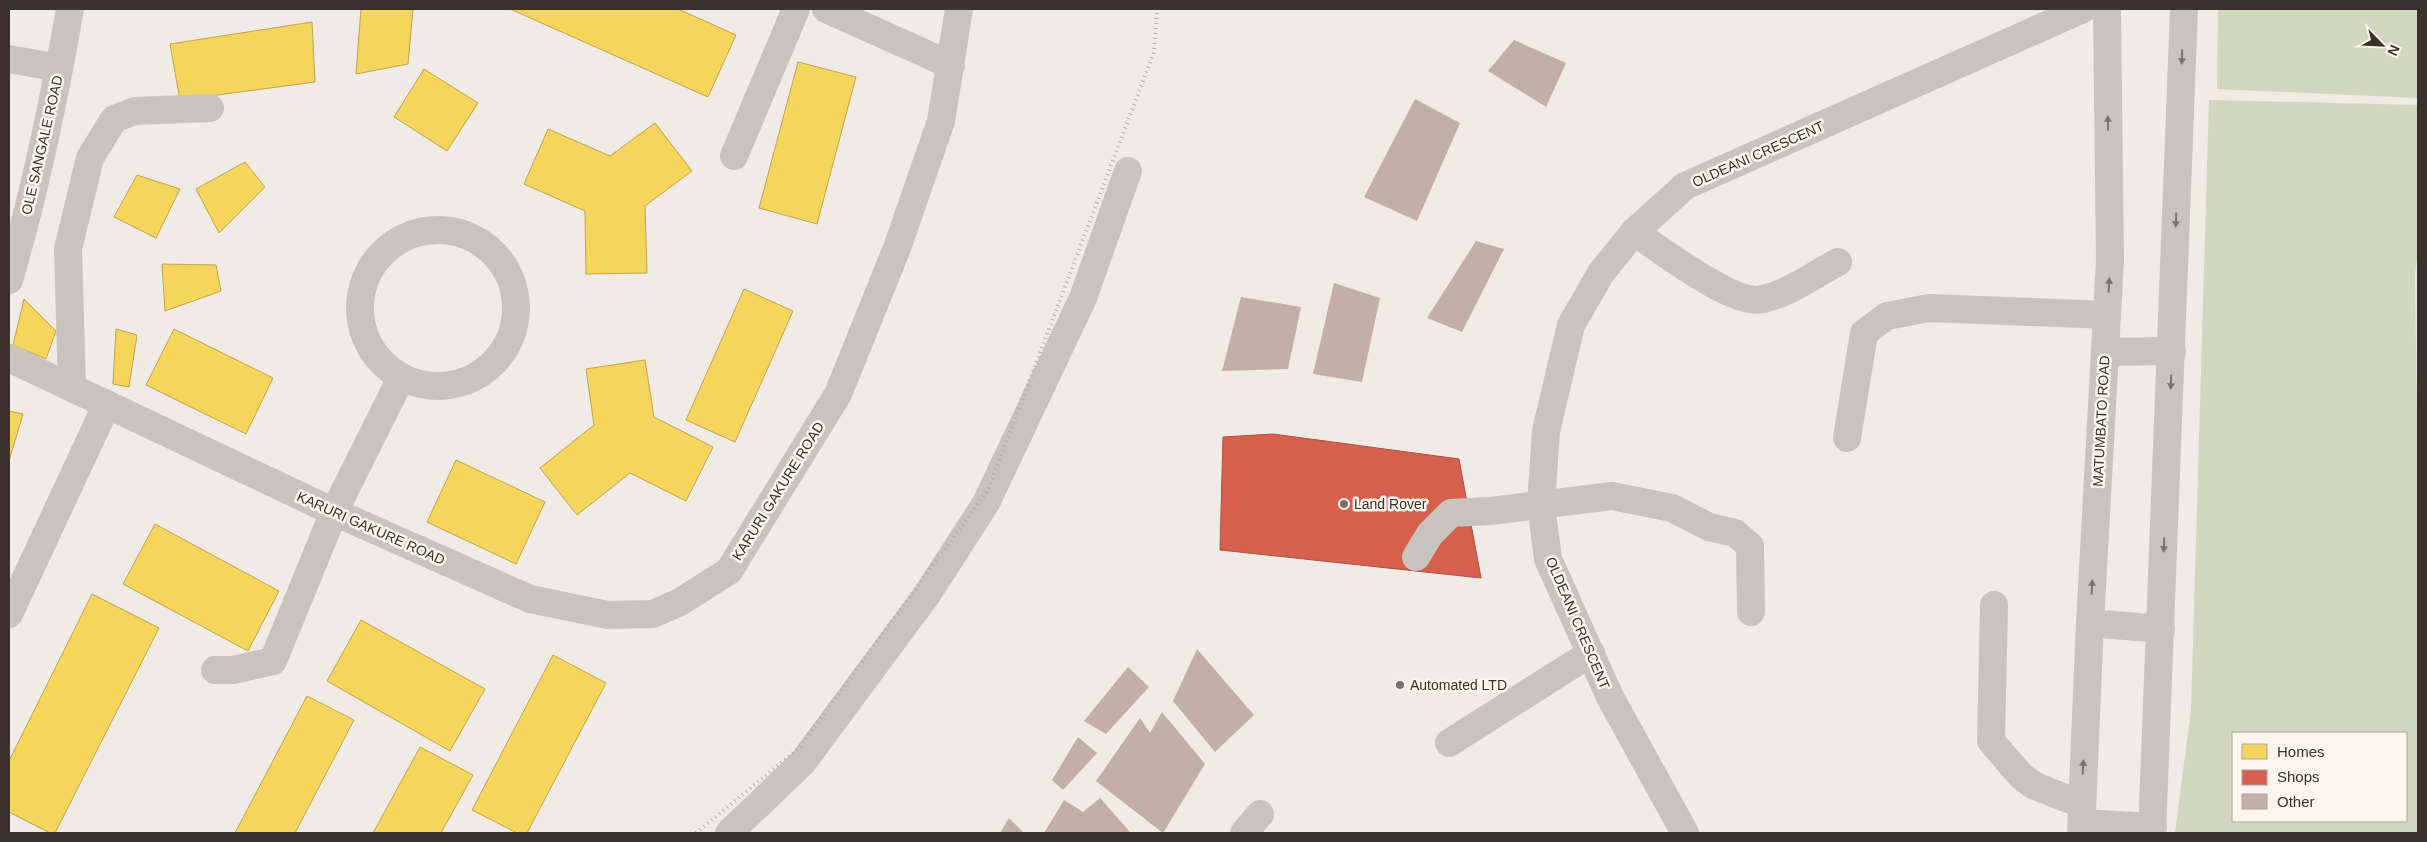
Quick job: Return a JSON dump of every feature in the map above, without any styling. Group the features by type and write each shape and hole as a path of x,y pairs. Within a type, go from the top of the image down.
{"street":[{"name":"OLE SANGALE ROAD","path":"9,280 19,246 59,68 70,9"},
{"path":"734,156 796,9"},
{"path":"826,9 951,65"},
{"name":"KARURI GAKURE ROAD","path":"9,358 334,512 530,599 608,615 653,614 680,602 729,570 838,394 896,248 941,120 959,9"},
{"name":"OLDEANI CRESCENT","path":"1685,833 1610,697 1548,559 1541,505 1546,431 1571,325 1600,273 1634,232 1685,186 2083,9"},
{"name":"MATUMBATO ROAD","path":"2081,820 2110,260 2107,9"},
{"path":"1994,604 1991,741 2021,776 2081,820 2153,830 2184,9"},
{"path":"9,59 59,68"},
{"path":"72,388 68,249 90,158 114,119 135,111 210,108"},
{"path":"729,833 802,763 926,596 986,503 1083,298 1128,171"},
{"path":"449,229 475,237 497,254 511,278 517,305 513,332 500,356 480,375 454,385 426,387 401,378 379,361 364,338 359,311 362,283 375,259 396,240 421,230 449,229"},
{"path":"1634,232 1691,271 1748,300 1763,300 1838,262"},
{"path":"1847,438 1864,333 1887,316 1929,308 2107,315"},
{"path":"2105,352 2172,351"},
{"path":"215,670 233,670 273,661 334,512 401,378"},
{"path":"9,614 107,404"},
{"path":"1416,558 1430,534 1451,513 1612,496 1672,508 1709,527 1735,533 1750,546 1751,612"},
{"path":"2090,623 2161,629"},
{"path":"1449,743 1591,653"}],"green space":[{"path":"2218,9 2418,9 2418,98 2217,89"},
{"path":"2209,100 2418,105 2418,250 2415,276 2418,482 2418,833 2175,833 2191,710"}],"building: Homes":[{"path":"361,9 413,9 408,64 356,74"},
{"path":"510,9 678,9 736,35 708,97"},
{"path":"312,22 315,82 180,100 170,44"},
{"path":"798,62 856,77 817,224 759,208"},
{"path":"424,69 478,103 447,151 394,117"},
{"path":"655,123 692,171 645,206 647,273 586,274 585,211 524,184 548,129 610,156"},
{"path":"245,162 265,187 219,233 196,189"},
{"path":"137,175 180,189 156,238 114,217"},
{"path":"162,264 216,265 221,291 165,311"},
{"path":"744,289 793,311 735,442 686,420"},
{"path":"24,299 56,331 46,359 13,345"},
{"path":"116,329 137,335 129,387 113,384"},
{"path":"174,329 273,378 246,434 146,385"},
{"path":"645,360 654,417 713,447 686,501 630,473 577,515 540,468 594,425 586,369"},
{"path":"9,411 23,414 9,461"},
{"path":"456,460 545,502 516,564 427,522"},
{"path":"155,524 279,591 248,651 123,584"},
{"path":"92,594 159,628 55,833 50,833 9,812 9,761"},
{"path":"361,620 485,689 450,751 327,681"},
{"path":"553,655 606,683 527,833 517,833 472,810"},
{"path":"307,696 354,720 295,833 235,833"},
{"path":"420,747 473,775 441,833 373,833"}],"building: Shops":[{"name":"Land Rover","path":"1273,434 1459,459 1481,578 1220,550 1223,437"}],"building: Other":[{"path":"1514,40 1566,63 1546,107 1488,71"},
{"path":"1415,99 1460,123 1417,221 1364,197"},
{"path":"1476,241 1504,249 1462,332 1427,318"},
{"path":"1334,283 1380,298 1362,382 1313,374"},
{"path":"1241,297 1301,307 1288,369 1222,371"},
{"path":"1197,649 1254,715 1215,752 1173,701"},
{"path":"1128,667 1149,687 1106,734 1084,721"},
{"path":"1162,712 1205,764 1163,833 1096,781 1140,718 1150,733"},
{"path":"1078,737 1097,753 1063,790 1052,780"},
{"path":"1100,798 1131,833 1044,833 1064,800 1083,812"},
{"path":"1009,818 1024,833 1000,833"}],"railway":[{"path":"696,833 799,748 988,490 1154,52 1157,9"}],"place":[{"name":"Land Rover","path":"1344,504"},
{"name":"Automated LTD","path":"1400,685"}]}
